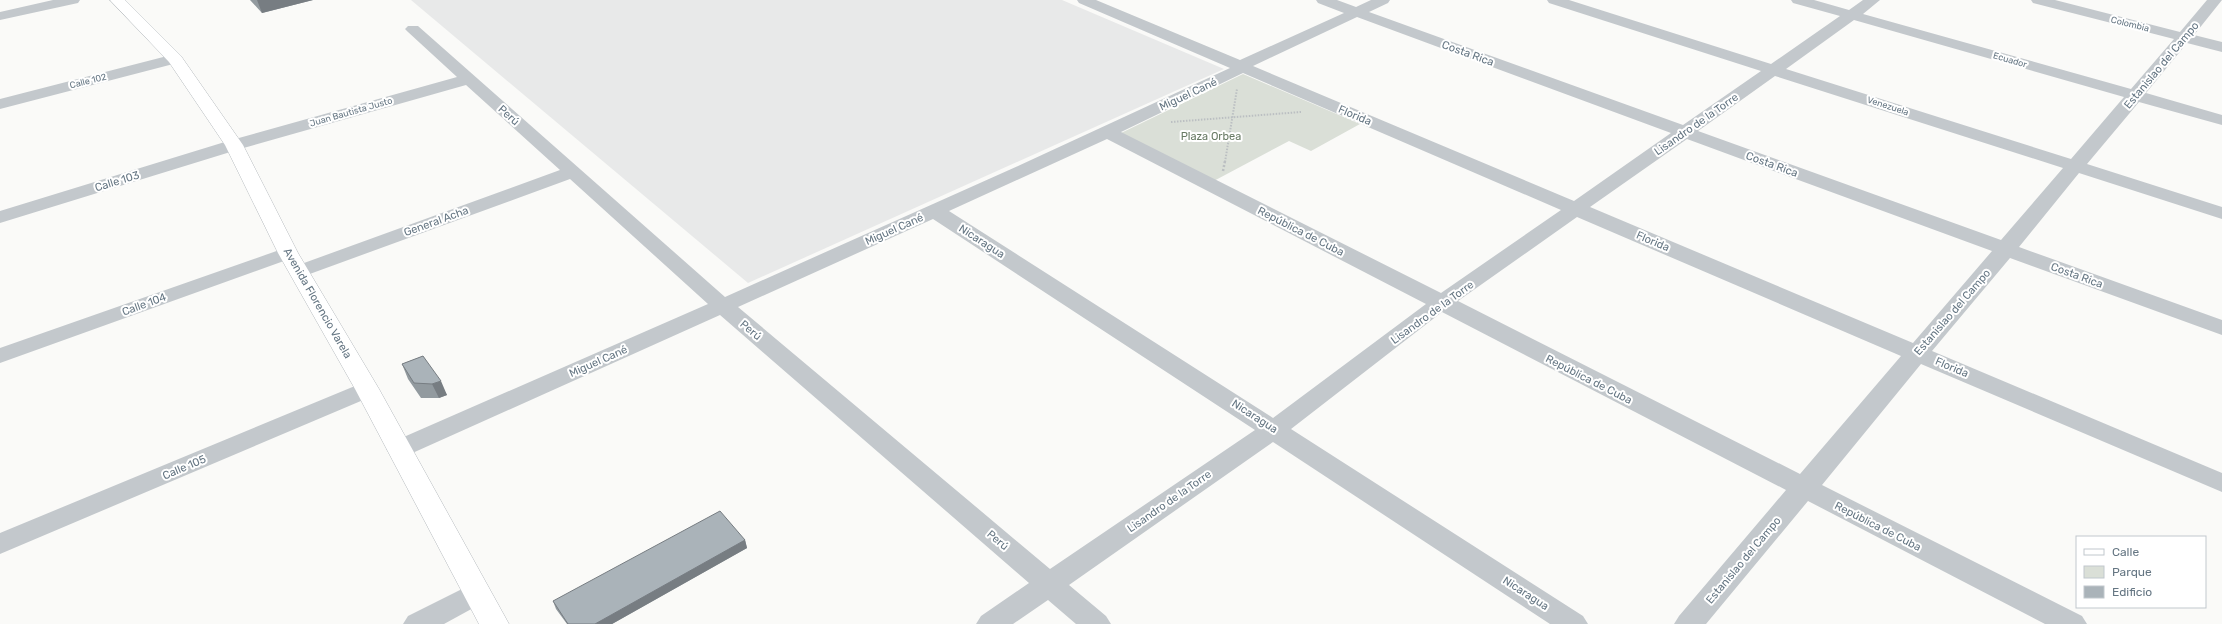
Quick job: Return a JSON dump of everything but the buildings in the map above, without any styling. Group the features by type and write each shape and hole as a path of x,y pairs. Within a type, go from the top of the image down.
{"main road":[{"name":"Avenida Florencio Varela","path":"117,0 175,59 234,145 288,253 300,271 368,389 476,593 494,624"}],"street":[{"path":"0,16 73,0"},
{"name":"Florida","path":"1084,0 1917,352 2222,484"},
{"name":"Costa Rica","path":"1323,0 2222,328"},
{"name":"Miguel Cané","path":"399,449 935,211 1232,74 1242,66 1383,0"},
{"name":"Venezuela","path":"1554,0 2222,213"},
{"name":"Ecuador","path":"1798,0 2222,120"},
{"name":"Lisandro de la Torre","path":"991,624 1274,429 1441,304 1873,0"},
{"name":"Colombia","path":"2038,0 2222,47"},
{"name":"Estanislao del Campo","path":"1689,624 1804,489 1917,352 2006,250 2215,0"},
{"name":"Perú","path":"412,29 723,306 1096,624"},
{"name":"Calle 102","path":"0,104 175,59"},
{"name":"Juan Bautista Justo","path":"234,145 468,78"},
{"name":"República de Cuba","path":"1107,132 1441,304 2072,624"},
{"name":"Calle 103","path":"0,216 234,145"},
{"name":"General Acha","path":"300,271 573,172"},
{"name":"Nicaragua","path":"935,211 1274,429 1573,624"},
{"name":"Calle 104","path":"0,356 288,253"},
{"name":"Calle 105","path":"0,544 368,389"},
{"path":"418,624 476,593"}],"path":[{"path":"1220,189 1230,118 1242,66"},
{"path":"1168,123 1340,109"}],"shaded area":[{"path":"411,0 1062,0 1224,69 748,283"}],"green space":[{"name":"Plaza Orbea","path":"1243,74 1360,124 1311,151 1289,141 1210,183 1119,134"}]}
